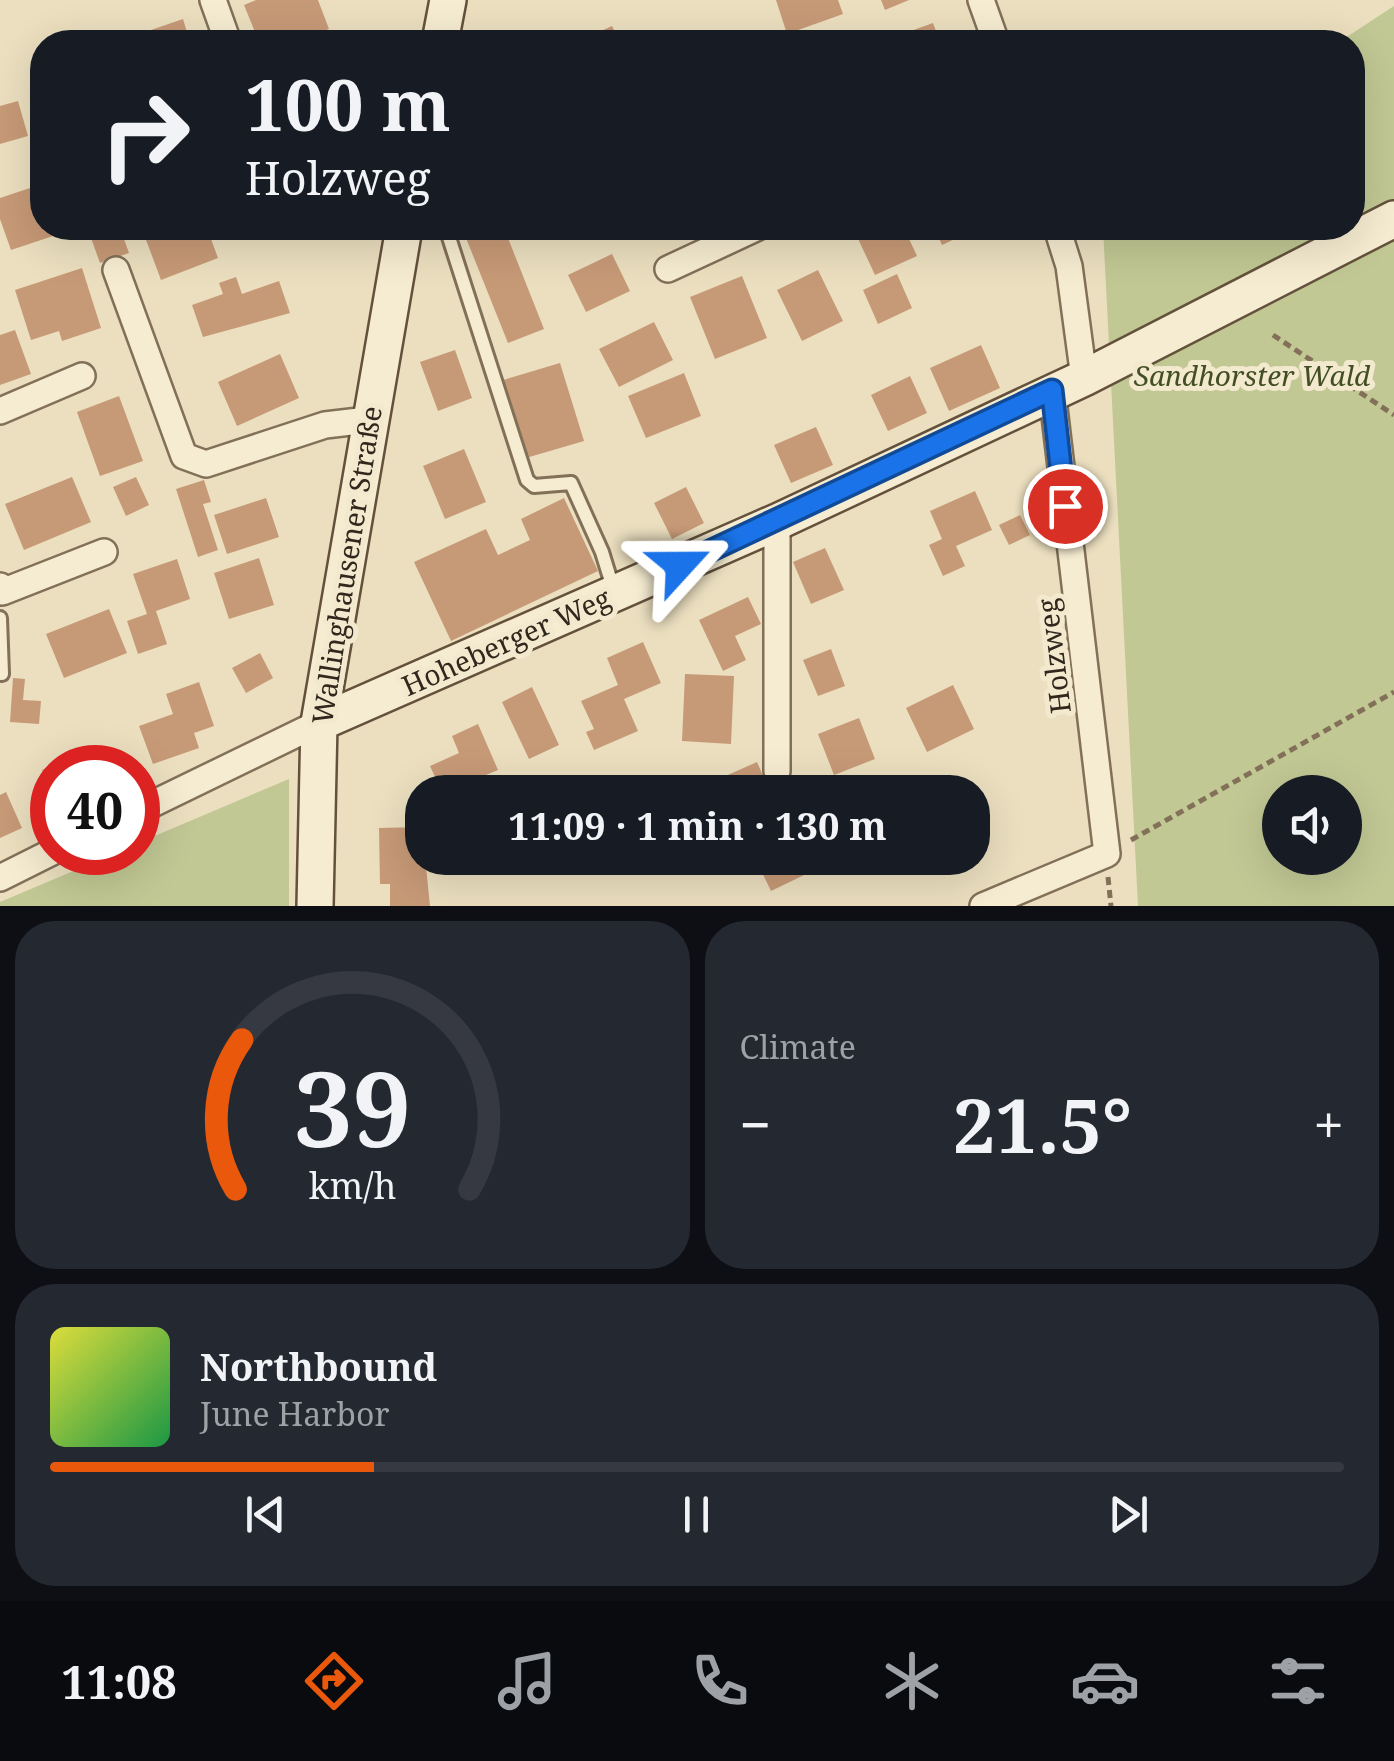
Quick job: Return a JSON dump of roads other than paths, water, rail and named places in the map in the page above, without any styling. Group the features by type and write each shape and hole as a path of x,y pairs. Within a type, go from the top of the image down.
{"street":[{"path":"212,0 223,30"},
{"path":"442,30 448,0"},
{"path":"981,0 992,30"},
{"name":"Hoheberger Weg","path":"1365,234 1394,219"},
{"name":"Wallinghausener Straße","path":"315,906 319,724 402,240"},
{"path":"668,269 730,240"},
{"name":"Holzweg","path":"983,906 1106,854 1068,384 1070,266 1062,240"},
{"name":"Hoheberger Weg","path":"319,724 778,522 1068,384 1353,240"},
{"path":"116,270 184,456 206,464 325,426 368,420"},
{"path":"0,411 82,376"},
{"path":"776,772 778,522"},
{"path":"1,603 104,552"},
{"path":"160,800 319,724"},
{"path":"0,878 30,863"}],"lane":[{"path":"450,240 527,480 534,486 571,483 602,552 615,593"},
{"path":"1,603 2,674"}],"park label":[{"name":"Sandhorster Wald","path":"1252,375"}]}
